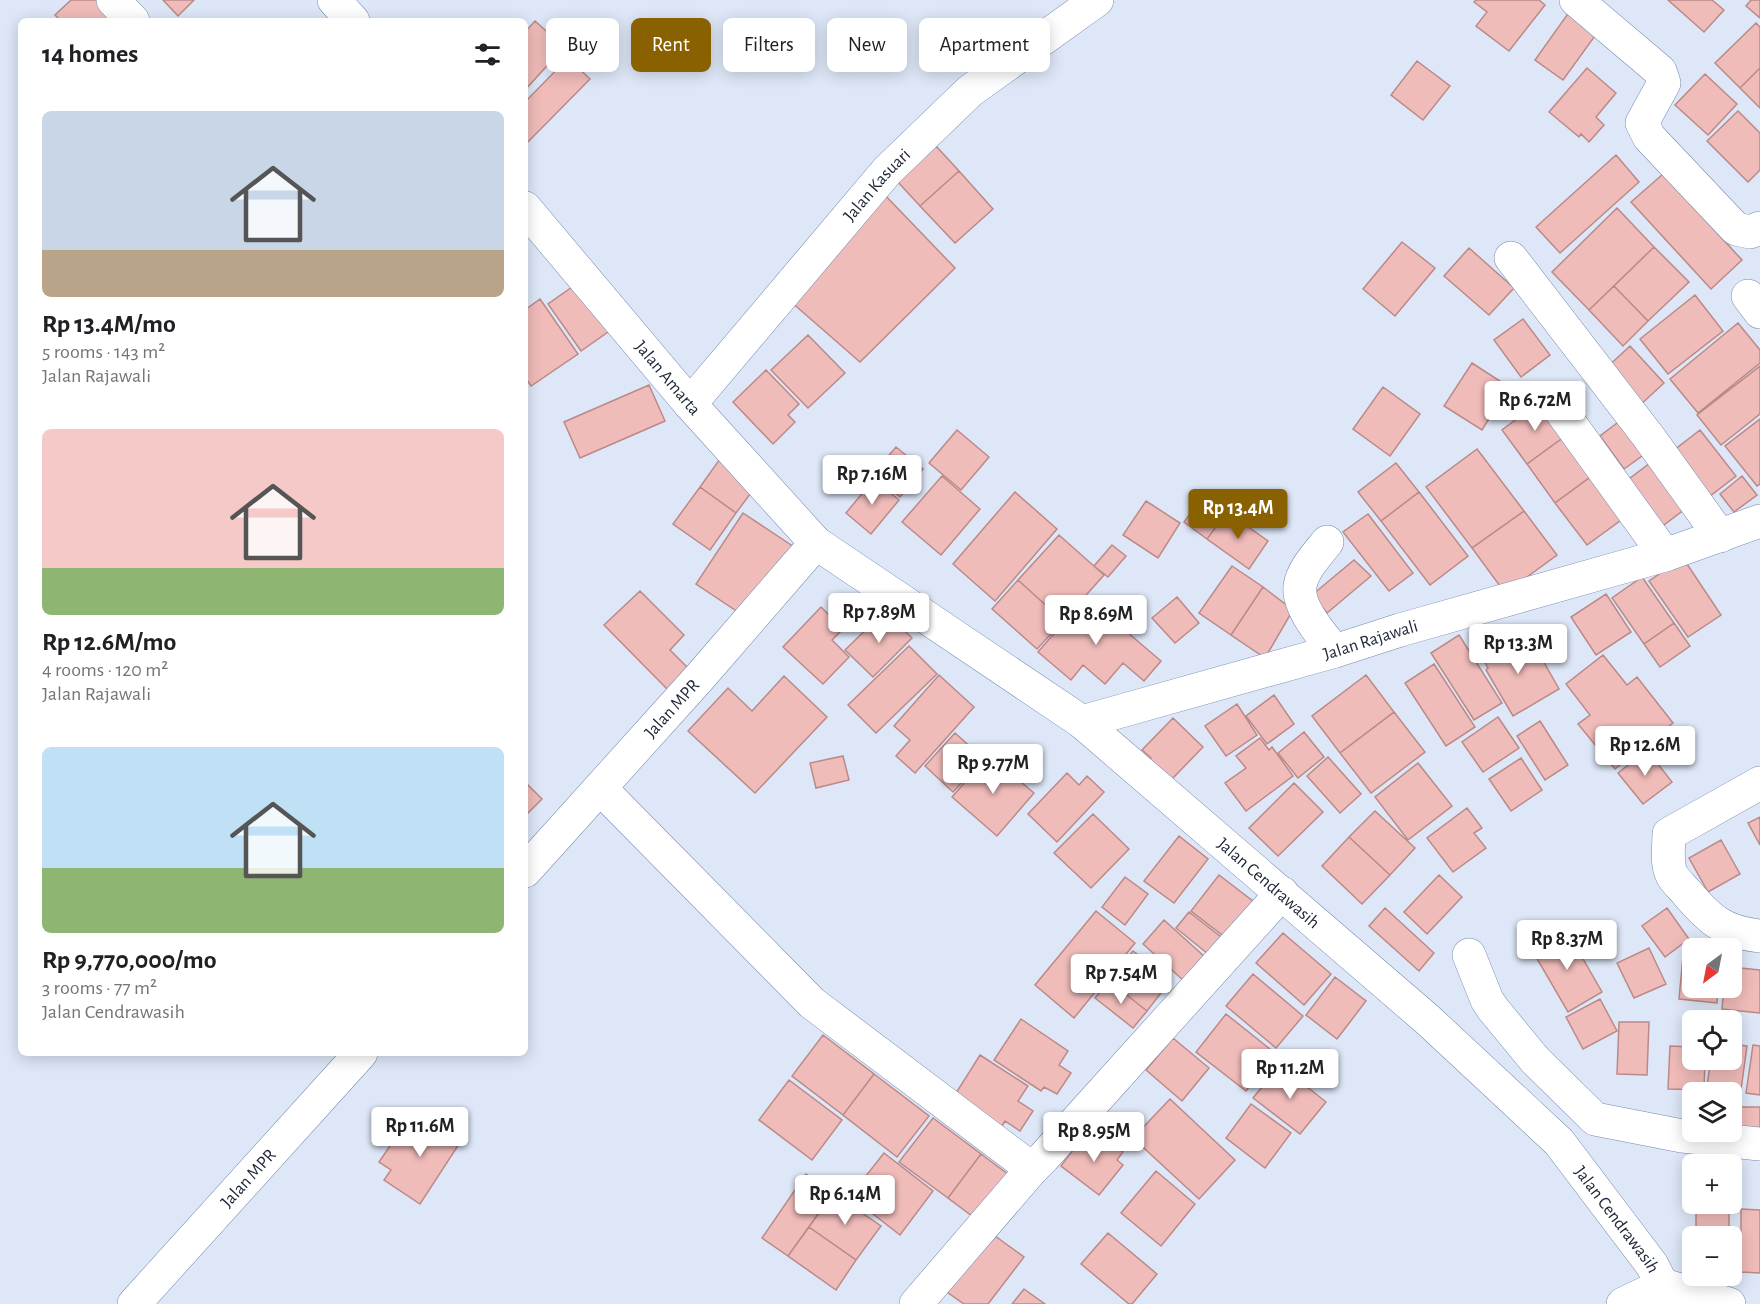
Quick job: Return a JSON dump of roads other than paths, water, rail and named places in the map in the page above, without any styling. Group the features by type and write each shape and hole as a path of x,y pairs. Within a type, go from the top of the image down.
{"street":[{"path":"113,0 130,18"},
{"path":"334,0 350,18"},
{"name":"Jalan Kasuari","path":"690,404 887,171 970,91 1097,0"},
{"path":"1576,0 1660,71 1664,83 1642,123 1649,137 1736,229 1750,232 1760,228"},
{"name":"Jalan Amarta","path":"528,211 690,404 816,543"},
{"path":"1511,258 1648,436 1720,536"},
{"path":"1556,404 1665,555"},
{"name":"Jalan Rajawali","path":"1082,722 1665,555 1760,521"},
{"path":"1327,542 1308,567 1300,588 1301,598 1318,632 1335,651"},
{"name":"Jalan Cendrawasih","path":"816,543 1082,722 1428,1020 1558,1142 1652,1265 1668,1294"},
{"name":"Jalan MPR","path":"528,868 699,678 816,543"},
{"path":"1760,783 1670,834 1669,854 1671,875 1707,917 1740,934 1760,936"},
{"path":"600,788 812,1004 1032,1169"},
{"path":"916,1304 1032,1169 1282,892"},
{"path":"1469,955 1487,1000 1493,1009 1535,1060 1595,1119 1682,1136 1760,1144"},
{"name":"Jalan MPR","path":"134,1304 358,1056"},
{"path":"1623,1304 1668,1294 1730,1304"}]}
